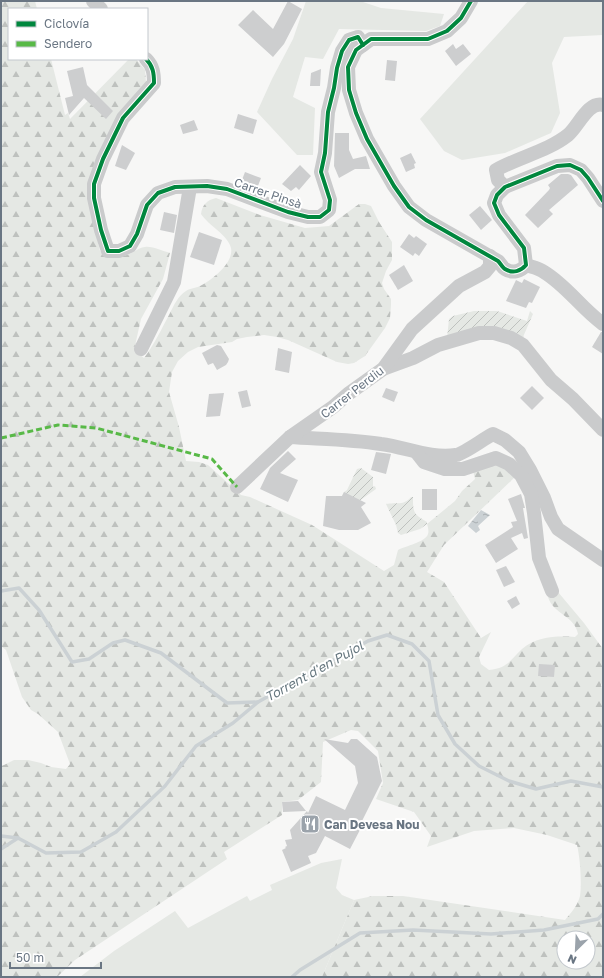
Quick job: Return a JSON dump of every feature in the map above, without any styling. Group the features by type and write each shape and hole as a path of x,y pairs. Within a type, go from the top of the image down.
{"street":[{"path":"471,1 461,18 447,31 428,39 371,39 356,50 348,67 349,90 356,113 367,139 394,186 410,207 426,220 490,256 498,261 505,269 515,271 522,270 526,265 524,248 498,215 494,203 497,195 505,187 557,166 570,165 581,170 603,201"},
{"name":"Carrer Pinsà","path":"147,60 154,72 154,83 123,118 103,159 94,184 94,198 101,230 108,251 119,252 130,246 137,234 147,205 158,193 175,187 207,186 226,189 288,212 308,216 320,217 329,210 330,200 321,172 325,153 328,112 334,88 336,68 342,52 349,40 358,37 363,45"},
{"path":"505,187 498,180 496,170 562,140 572,132 588,109 599,104 603,105"},
{"path":"141,349 174,282 190,187"},
{"name":"Carrer Perdiu","path":"237,487 290,437 383,369 412,329 459,286 485,272 490,266 490,256"},
{"path":"526,265 543,271 564,287 582,306 603,324"},
{"path":"383,369 413,358 438,345 479,333 494,333 511,338 523,345 551,380 573,398 603,430"},
{"path":"290,437 381,443 404,448 417,453 441,456 458,455 493,434 505,440 519,452 530,470 558,529 603,560"},
{"path":"417,453 424,462 445,470 463,469 496,458 509,464 521,475 530,494 534,513 539,558 552,591"}],"green space":[{"path":"1,1 35,1 37,8 8,8 8,60 51,60 65,115 68,113 70,119 128,60 137,60 145,70 146,82 87,194 100,251 112,256 125,256 142,248 148,247 170,253 163,279 141,319 134,350 144,358 155,342 181,295 188,290 200,286 210,280 226,265 229,259 231,248 229,243 222,234 201,214 204,206 210,200 216,198 260,215 305,228 329,226 359,204 371,206 392,242 392,260 382,283 391,299 391,305 390,318 385,328 365,356 354,363 348,364 337,362 288,340 264,335 198,347 188,352 178,361 172,372 169,392 179,427 186,461 199,462 208,465 241,495 250,497 312,525 384,571 394,565 398,550 419,542 426,537 428,534 427,524 455,501 462,491 475,479 473,471 500,464 515,477 444,545 427,572 444,582 481,638 491,632 479,657 481,664 489,670 505,665 522,649 541,639 554,637 575,637 578,634 573,623 554,607 548,597 558,592 603,649 603,681 601,685 603,693 603,977 322,977 354,900 373,896 403,896 565,920 576,906 580,896 581,884 577,845 547,835 514,828 474,831 427,847 431,836 414,812 376,799 383,783 378,751 358,731 351,730 323,742 321,782 298,800 282,802 282,815 224,852 227,859 75,960 57,977 1,977 1,766 14,760 28,760 51,767 66,769 70,764 58,732 38,714 31,710 22,697 6,650 1,646"},
{"path":"306,1 360,1 381,8 444,14 440,26 426,31 339,29 323,59 305,57 293,97 315,108 313,155 297,155 257,112 293,39"},
{"path":"528,1 603,1 603,35 564,37 552,63 560,113 551,133 505,153 462,160 444,151 420,119"},
{"path":"474,311 497,311 527,321 530,311 533,314 523,337 447,338 449,319 453,316"},
{"path":"361,468 373,477 373,487 375,486 376,489 355,504 342,496 347,490 357,469"},
{"path":"413,497 413,506 416,515 427,522 427,524 420,529 401,535 398,533 396,525 386,504 403,503"},
{"path":"342,859 336,888 342,895 354,900 322,977 80,977 114,951 175,911 188,928 247,896 250,901 272,890 270,885 321,863"}],"water":[{"path":"481,510 490,515 478,526 480,530 476,533 468,526"}],"building":[{"path":"288,1 302,9 284,44 273,57 238,25 253,10 273,29"},
{"path":"453,44 456,49 463,44 471,54 456,66 445,51"},
{"path":"387,60 397,61 395,81 385,80"},
{"path":"83,67 87,85 113,111 106,119 84,98 69,115 65,98 73,96 67,71"},
{"path":"321,69 320,86 310,86 311,73"},
{"path":"238,114 257,120 253,134 234,128"},
{"path":"194,120 198,130 183,134 180,125"},
{"path":"335,133 349,133 349,150 353,159 366,156 370,169 355,169 339,178 334,166"},
{"path":"122,145 135,153 126,170 115,166"},
{"path":"411,153 416,163 414,164 415,168 406,172 400,158"},
{"path":"300,165 311,176 299,190 296,187 291,191 282,184"},
{"path":"245,172 261,178 256,191 240,185"},
{"path":"561,174 571,175 578,185 549,210 553,214 538,228 525,215 549,190 550,188 548,185"},
{"path":"480,206 492,220 481,230 469,215"},
{"path":"164,212 177,215 174,233 160,230"},
{"path":"199,232 222,240 214,265 190,257"},
{"path":"409,234 414,238 416,236 427,244 419,256 415,253 413,256 400,247"},
{"path":"404,265 413,281 398,290 389,275"},
{"path":"524,279 540,287 532,303 529,302 526,308 506,301 516,280 522,283"},
{"path":"601,332 603,332 603,354 592,347"},
{"path":"217,345 221,346 229,359 226,365 217,370 213,363 208,365 202,353"},
{"path":"278,348 292,352 289,373 275,370"},
{"path":"532,386 544,398 532,410 520,398"},
{"path":"386,388 398,392 394,402 382,397"},
{"path":"247,390 251,406 242,408 238,392"},
{"path":"224,393 220,416 206,417 209,394"},
{"path":"288,451 296,459 280,473 298,480 288,502 260,489 270,468"},
{"path":"376,452 391,454 386,474 371,470"},
{"path":"422,489 437,489 437,510 422,510"},
{"path":"344,492 366,503 361,507 371,523 358,530 339,530 323,526 326,496 342,496"},
{"path":"521,494 525,508 523,508 528,538 524,539 522,533 511,538 518,549 496,563 485,545 513,527 511,522 517,521 508,499"},
{"path":"506,566 515,582 504,587 496,570"},
{"path":"516,596 520,604 512,609 507,601"},
{"path":"539,664 555,665 554,677 538,676"},
{"path":"324,739 348,743 351,739 357,739 377,757 382,781 350,849 325,836 316,853 308,856 311,863 291,872 282,850 287,846 285,840 292,839 290,830 307,811 308,813 316,796 345,810 358,783 355,766"},
{"path":"298,801 306,811 283,812 282,802"}],"waterway":[{"path":"1,591 19,588 39,610 72,662 89,659 113,643 125,640 161,653 227,703 258,702"},
{"name":"Torrent d'en Pujol","path":"1,849 18,838 46,853 81,852 116,832 165,786 196,746 233,723 258,702 368,641 387,635 412,644 429,661 438,715 455,744 479,766 509,781 536,789 571,781 603,787"},
{"path":"1,836 18,838"},
{"path":"292,977 300,970 360,933 413,930 491,934 544,930 598,919 603,914"}],"marked path":[{"path":"1,438 58,425 96,428 212,459 237,487"}],"cycle path":[{"path":"471,1 461,18 447,31 428,39 371,39 356,50 348,67 349,90 356,113 367,139 394,186 409,207 426,220 498,261 508,271 514,272 522,269 526,265 524,248 499,215 494,203 497,195 505,187 557,166 570,165 581,170 603,201"},
{"path":"147,60 153,70 154,83 123,118 103,159 94,184 94,198 101,230 108,251 119,251 130,246 137,234 147,205 158,193 175,187 207,186 227,189 288,212 308,217 320,217 329,210 330,200 321,172 325,153 328,112 337,68 342,51 349,40 358,37 363,45"}],"place":[{"name":"Can Devesa Nou","path":"310,824"}]}
